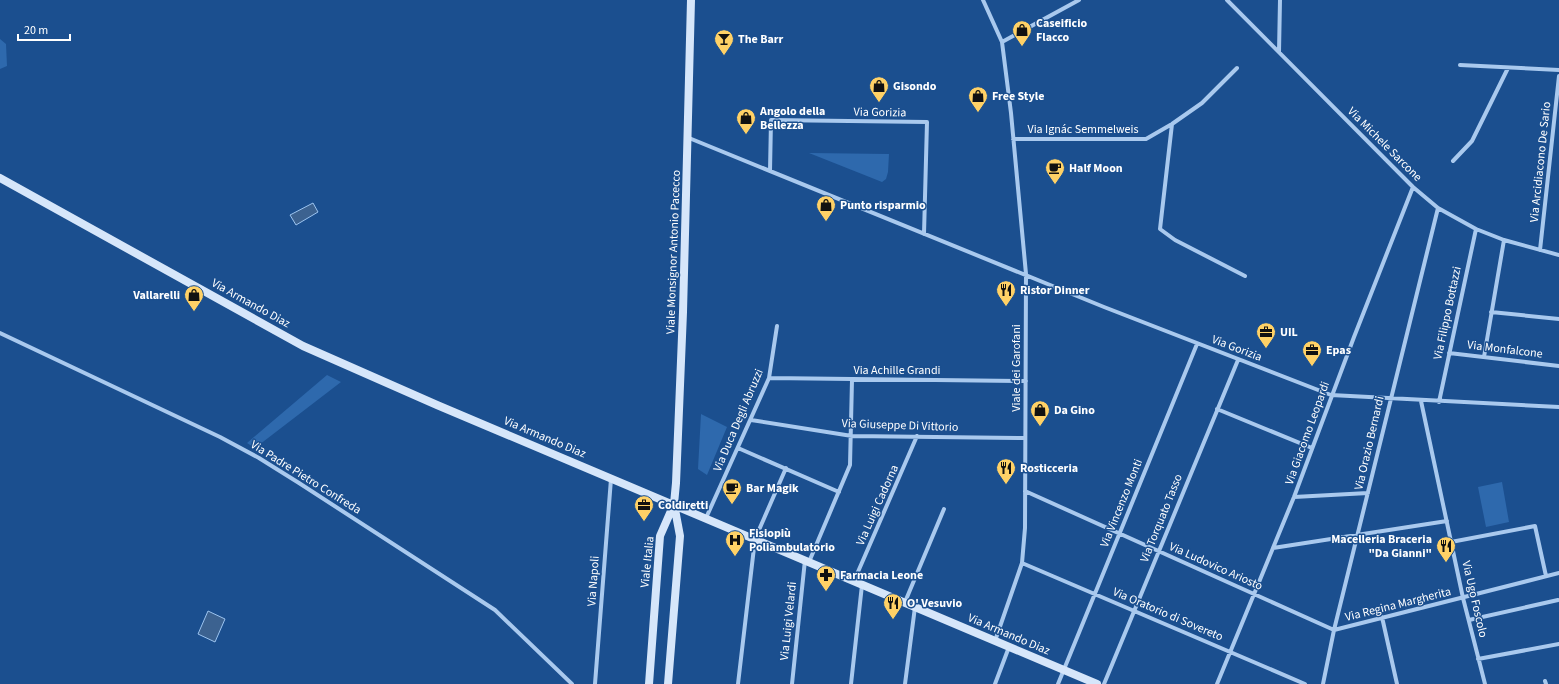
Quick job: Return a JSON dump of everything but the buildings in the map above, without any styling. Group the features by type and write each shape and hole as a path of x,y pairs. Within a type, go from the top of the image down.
{"main road":[{"name":"Viale Monsignor Antonio Pacecco","path":"674,504 683,328 689,138 691,0"},
{"name":"Via Armando Diaz","path":"0,178 303,346 362,373 915,606 1096,684"},
{"name":"Viale Italia","path":"649,684 660,536 674,504"},
{"path":"668,684 680,536 674,504"}],"street":[{"name":"Viale dei Garofani","path":"984,0 1002,42 1026,274 1025,528 1022,563 995,641"},
{"path":"1002,42 1079,0"},
{"name":"Via Michele Sarcone","path":"1227,0 1413,187 1438,208 1476,229 1504,240 1559,255"},
{"path":"1279,52 1280,0"},
{"path":"1460,65 1559,70"},
{"name":"Via Ignác Semmelweis","path":"1013,139 1146,139 1172,124 1202,103 1237,68"},
{"path":"1453,161 1472,141 1508,68"},
{"name":"Via Arcidiacono De Sario","path":"1540,250 1559,76"},
{"name":"Via Gorizia","path":"770,170 771,120 927,122 924,234"},
{"path":"1172,124 1160,229 1175,240 1245,276"},
{"name":"Via Gorizia","path":"689,138 1197,344 1331,395 1439,402 1559,407"},
{"name":"Via Giacomo Leopardi","path":"1217,684 1294,497 1331,395 1413,187"},
{"name":"Via Orazio Bernardi","path":"1323,684 1334,630 1438,208"},
{"name":"Via Filippo Bottazzi","path":"1439,402 1476,229"},
{"path":"1484,357 1504,240"},
{"path":"1491,312 1559,319"},
{"name":"Via Duca Degli Abruzzi","path":"706,518 769,378 777,326"},
{"name":"Via Padre Pietro Confreda","path":"0,333 220,437 300,482 495,610 572,684"},
{"name":"Via Vincenzo Monti","path":"1058,684 1197,344"},
{"name":"Via Monfalcone","path":"1449,353 1559,366"},
{"name":"Via Torquato Tasso","path":"1104,684 1238,360"},
{"name":"Via Achille Grandi","path":"769,378 1026,381"},
{"name":"Via Luigi Velardi","path":"792,684 807,561 850,466 852,436 852,380"},
{"name":"Via Ugo Foscolo","path":"1421,401 1463,598 1485,684"},
{"path":"1217,409 1312,448"},
{"name":"Via Giuseppe Di Vittorio","path":"751,420 852,436 1025,438"},
{"name":"Via Luigi Cadorna","path":"851,684 858,582 917,436"},
{"path":"738,448 839,492"},
{"path":"738,684 755,539 786,468"},
{"name":"Via Napoli","path":"595,684 611,479"},
{"name":"Via Ludovico Ariosto","path":"1025,491 1334,630"},
{"path":"1294,497 1368,493"},
{"path":"905,602 944,509"},
{"path":"1272,548 1447,521"},
{"path":"1451,542 1535,526 1546,576"},
{"name":"Via Oratorio di Sovereto","path":"1022,563 1305,684"},
{"name":"Via Regina Margherita","path":"1334,630 1559,573"},
{"path":"1469,620 1558,600"},
{"path":"905,684 915,606"},
{"path":"1382,617 1397,684"},
{"path":"1478,659 1559,644"},
{"path":"995,684 1010,647"}],"shaded area":[{"path":"0,39 6,44 7,66 0,69"},
{"path":"809,153 889,154 886,179 882,182"},
{"path":"313,203 318,212 296,225 290,215"},
{"path":"327,375 341,382 255,448 247,443"},
{"path":"701,414 727,427 707,475 698,469"},
{"path":"1502,482 1509,522 1486,527 1478,487"},
{"path":"208,611 225,619 215,642 198,634"}],"place":[{"name":"Caseificio Flacco","path":"1022,47"},
{"name":"The Barr","path":"724,56"},
{"name":"Gisondo","path":"879,103"},
{"name":"Free Style","path":"978,113"},
{"name":"Angolo della Bellezza","path":"746,135"},
{"name":"Half Moon","path":"1055,185"},
{"name":"Punto risparmio","path":"826,222"},
{"name":"Ristor Dinner","path":"1006,307"},
{"name":"Vallarelli","path":"194,312"},
{"name":"UIL","path":"1266,349"},
{"name":"Epas","path":"1312,367"},
{"name":"Da Gino","path":"1040,427"},
{"name":"Rosticceria","path":"1006,485"},
{"name":"Bar Magik","path":"732,505"},
{"name":"Coldiretti","path":"644,522"},
{"name":"Fisiopiù Poliambulatorio","path":"735,557"},
{"name":"Macelleria Braceria \"Da Gianni\"","path":"1446,563"},
{"name":"Farmacia Leone","path":"826,592"},
{"name":"O' Vesuvio","path":"893,620"}]}
